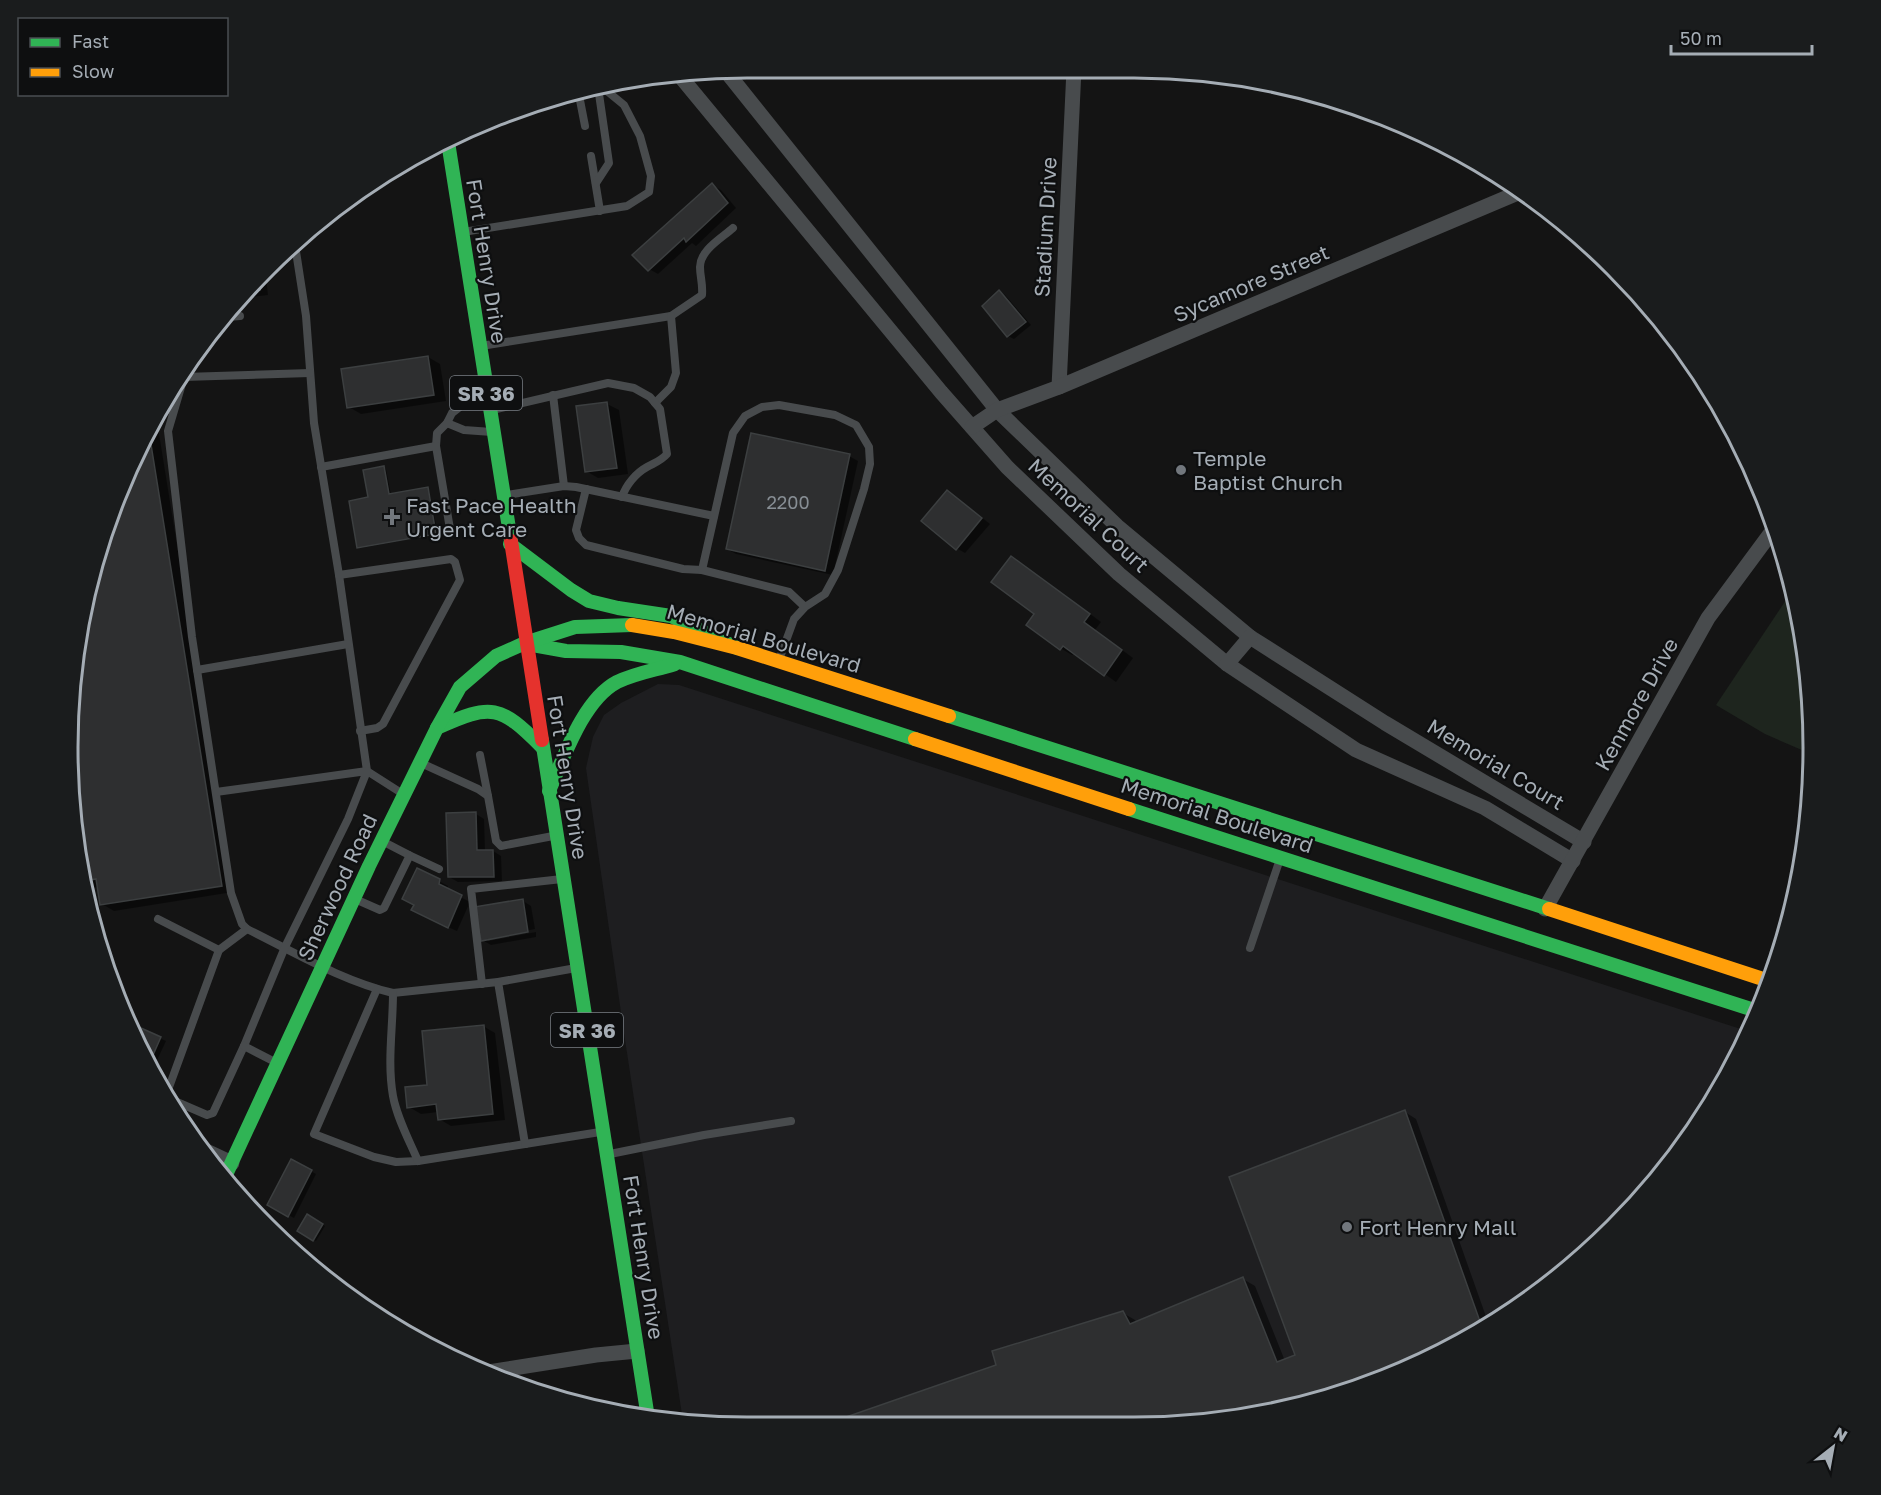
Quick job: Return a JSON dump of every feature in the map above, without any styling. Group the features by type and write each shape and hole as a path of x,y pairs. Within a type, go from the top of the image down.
{"main road":[{"name":"Fort Henry Drive","path":"449,148 646,1409"},
{"path":"510,544 589,601 671,616 737,648"},
{"name":"Memorial Boulevard","path":"525,643 575,627 633,625 674,632 737,648 1284,841 1538,922 1750,1008"},
{"name":"Memorial Boulevard","path":"525,643 566,651 621,652 680,662 1284,841 1538,922 1761,979"},
{"name":"Sherwood Road","path":"228,1170 381,841 460,687 496,656 525,643"},
{"path":"549,791 583,720 596,700 616,683 680,662"},
{"path":"437,728 468,713 482,710 499,711 524,729 542,747"}],"street":[{"name":"Memorial Court","path":"732,78 997,410 1117,526 1250,637 1385,723 1584,842"},
{"name":"Stadium Drive","path":"1059,387 1074,78"},
{"name":"Memorial Court","path":"684,81 941,392 1007,467 1119,574 1227,664 1356,750 1485,808 1573,861"},
{"name":"Sycamore Street","path":"972,427 997,410 1059,387 1512,196"},
{"name":"Kenmore Drive","path":"1538,922 1708,618 1768,536"},
{"path":"1227,664 1250,637"},
{"path":"217,1156 232,1163"},
{"path":"500,1369 637,1351"}],"lane":[{"path":"462,232 627,206 649,192 651,176 640,136 624,105 608,93"},
{"path":"596,183 609,163 601,95"},
{"path":"580,100 585,126"},
{"path":"591,156 600,211"},
{"path":"479,346 671,316 702,295 703,283 700,266 702,255 733,228"},
{"path":"182,1104 207,1115 213,1113 285,947 348,819 367,771 339,575 314,423 306,316 296,253"},
{"path":"236,316 240,315"},
{"path":"655,403 671,387 676,373 671,316"},
{"path":"191,376 310,373"},
{"path":"450,529 436,446 437,433 447,423 452,413 485,382"},
{"path":"489,410 608,383 634,388 650,397 660,409 667,454 662,460 644,468 626,487 622,497"},
{"path":"553,395 564,486"},
{"path":"177,399 168,431 197,670 231,893 242,924 247,929 324,966 377,989 393,993 498,982 577,968"},
{"path":"702,570 733,433 745,416 762,407 779,405 835,415 856,425 869,447 870,464 838,570 825,594 805,607 794,620 778,661"},
{"path":"447,423 464,430 493,432"},
{"path":"321,466 436,446"},
{"path":"502,496 564,486 714,516"},
{"path":"586,489 576,530 579,538 586,545 683,569 702,570 789,592 805,607"},
{"path":"339,575 451,559 455,562 460,580 383,724 377,728 360,731"},
{"path":"197,670 348,644"},
{"path":"480,755 496,841 501,846 556,835"},
{"path":"420,762 488,796"},
{"path":"216,792 367,771 404,795"},
{"path":"381,841 439,869"},
{"path":"1250,948 1284,841"},
{"path":"354,899 380,910 384,908 409,855"},
{"path":"482,984 471,889 563,879"},
{"path":"158,919 219,950"},
{"path":"170,1085 219,950 247,929"},
{"path":"498,982 525,1144"},
{"path":"377,989 314,1134 374,1157 396,1162 418,1161 604,1131"},
{"path":"393,993 391,1059 393,1095 398,1114 418,1161"},
{"path":"244,1046 278,1064"},
{"path":"607,1154 791,1120"}],"shaded area":[{"path":"1786,600 1802,704 1803,750 1765,734 1716,705"},
{"name":"Fort Henry Mall","path":"658,684 679,685 1741,1029 1713,1082 1665,1155 1607,1221 1575,1251 1541,1279 1468,1327 1430,1348 1349,1381 1264,1404 1177,1416 748,1417 682,1413 586,768 593,737 604,715 621,703"}],"building":[{"path":"712,183 728,203 686,242 684,238 648,271 632,255"},
{"path":"999,290 1026,322 1007,337 982,306"},
{"path":"428,356 434,395 347,408 341,369"},
{"path":"607,402 617,468 585,472 576,406"},
{"path":"751,433 850,454 825,571 726,549"},
{"path":"151,444 222,886 100,905 96,879 91,878 79,791 79,704 84,660 101,574 114,532 129,491"},
{"name":"Fast Pace Health Urgent Care","path":"384,466 389,494 428,487 436,534 357,548 349,501 368,497 363,470"},
{"path":"947,490 982,518 956,550 921,521"},
{"path":"1011,556 1090,614 1084,622 1122,650 1104,676 1063,646 1060,650 1026,625 1034,614 991,582"},
{"path":"476,812 477,850 493,850 494,877 448,877 446,813"},
{"path":"417,868 440,879 439,884 462,895 448,928 411,910 414,905 402,899"},
{"path":"523,899 528,932 481,941 474,907"},
{"path":"484,1025 493,1114 438,1120 436,1104 407,1108 405,1087 427,1085 422,1031"},
{"path":"140,1027 161,1037 153,1055"},
{"name":"Fort Henry Mall","path":"1405,1110 1479,1320 1430,1348 1349,1381 1307,1394 1221,1411 1177,1416 1134,1417 846,1417 996,1365 992,1351 1123,1311 1130,1324 1243,1277 1277,1362 1295,1355 1229,1177"},
{"path":"291,1159 312,1170 288,1217 267,1205"},
{"path":"307,1214 323,1224 313,1241 297,1231"}],"traffic: fast":[{"path":"449,148 511,541"},
{"path":"510,544 589,601 671,616 737,648"},
{"path":"228,1170 369,866 437,728 460,687 496,656 525,643 575,627 632,625"},
{"path":"527,644 566,651 621,652 680,662 915,739"},
{"path":"549,791 584,715 605,690 624,679 675,664"},
{"path":"437,728 471,715 494,712 516,723 542,747"},
{"path":"949,716 1549,909"},
{"path":"542,740 647,1409"},
{"path":"1129,809 1750,1009"}],"traffic: slow":[{"path":"632,625 674,632 737,648 949,716"},
{"path":"915,739 1129,809"},
{"path":"1549,909 1761,978"}],"traffic: jam":[{"path":"511,541 542,740"}],"place":[{"name":"Temple Baptist Church","path":"1181,470"},
{"name":"Fast Pace Health Urgent Care","path":"392,517"},
{"name":"Fort Henry Mall","path":"1347,1227"}]}
